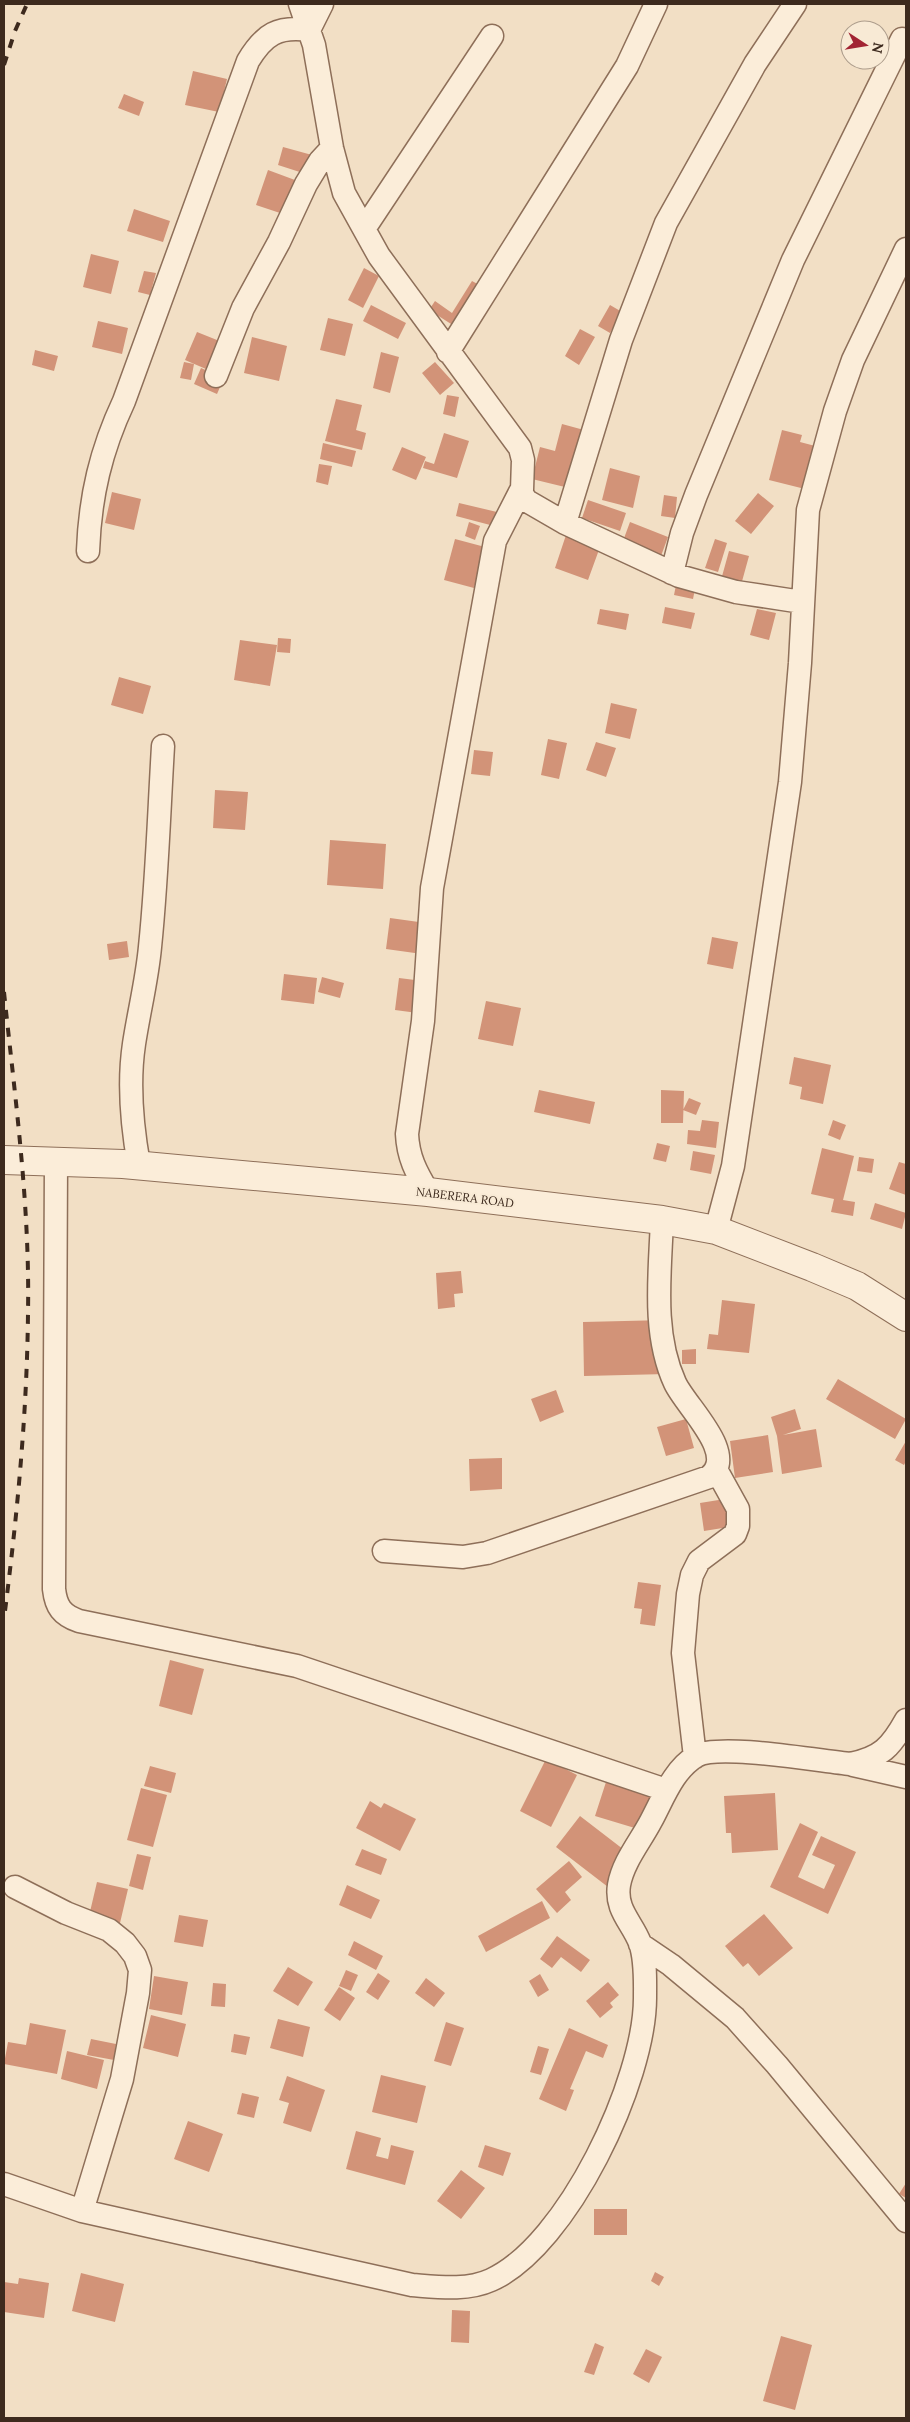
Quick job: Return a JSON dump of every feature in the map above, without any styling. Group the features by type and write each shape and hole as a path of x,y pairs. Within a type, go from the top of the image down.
{"street":[{"path":"300,4 309,30 332,148 344,193 379,256 520,448 523,460 522,490 495,541 432,888 423,1021 407,1134 408,1151 412,1164 428,1192"},
{"path":"309,30 322,4"},
{"path":"448,352 627,66 656,4"},
{"path":"565,523 621,340 666,224 755,64 795,4"},
{"path":"88,551 89,525 104,447 124,401 248,61 257,47 280,30 292,28 309,30"},
{"path":"364,229 492,36"},
{"path":"672,573 682,533 692,505 793,260 902,38"},
{"path":"216,376 242,308 279,242 306,184 320,161 332,148"},
{"path":"716,1230 733,1166 790,782 800,663 808,510 835,411 853,360 906,249"},
{"path":"520,492 527,501 565,523 672,573 706,585 802,602"},
{"path":"139,1165 134,1136 132,1076 134,1045 145,991 150,947 163,746"},
{"name":"NABERERA ROAD","path":"4,1160 139,1165 428,1192 662,1220 716,1230 812,1266 857,1286 906,1316"},
{"path":"56,1161 54,1589 59,1608 65,1616 79,1621 297,1666 666,1790"},
{"path":"384,1551 463,1557 487,1553 709,1477 717,1471 719,1449 676,1386 667,1366 658,1296 662,1220"},
{"path":"695,1757 683,1653 688,1594 692,1575 699,1561 735,1534 738,1526 738,1508 717,1471"},
{"path":"850,1764 875,1758 896,1739 906,1720"},
{"path":"4,2184 82,2210 412,2284 459,2288 491,2280 514,2266 532,2249 559,2216 600,2152 612,2128 629,2079 643,2022 644,1974 640,1944 623,1915 619,1900 619,1887 622,1873 666,1790 683,1767 695,1757 707,1752 735,1752 850,1764 906,1777"},
{"path":"15,1887 66,1913 109,1930 125,1943 135,1956 140,1970 138,1993 122,2079 82,2210"},
{"path":"640,1944 671,1965 735,2018 777,2065 906,2221"}],"building":[{"path":"193,71 227,79 219,112 185,105"},
{"path":"124,94 144,102 139,116 118,108"},
{"path":"283,147 312,155 306,174 278,165"},
{"path":"268,170 303,183 292,217 256,205"},
{"path":"134,209 170,221 163,242 127,231"},
{"path":"91,254 119,261 111,294 83,287"},
{"path":"364,268 379,276 363,308 348,300"},
{"path":"144,271 156,273 150,295 138,292"},
{"path":"472,281 485,288 459,329 429,310 435,301 452,313"},
{"path":"371,305 406,323 398,339 363,321"},
{"path":"610,305 622,312 610,333 598,326"},
{"path":"328,318 353,324 345,356 320,350"},
{"path":"98,321 128,328 122,354 92,347"},
{"path":"580,329 595,337 579,365 565,356"},
{"path":"197,332 232,346 220,375 185,360"},
{"path":"252,337 287,346 279,381 244,373"},
{"path":"35,350 58,356 54,371 32,365"},
{"path":"381,352 399,357 390,393 373,388"},
{"path":"184,362 194,364 191,380 180,378"},
{"path":"435,362 454,383 440,395 422,373"},
{"path":"201,368 224,378 217,394 194,384"},
{"path":"447,395 459,397 455,417 443,414"},
{"path":"336,399 362,405 356,430 366,433 362,450 325,441"},
{"path":"562,424 584,430 569,488 532,479 540,447 555,451"},
{"path":"782,430 802,435 800,442 819,447 809,490 769,480"},
{"path":"444,433 469,441 457,478 423,468 425,461 434,464"},
{"path":"323,443 356,451 352,467 320,459"},
{"path":"402,447 426,457 416,480 392,470"},
{"path":"319,464 332,466 328,485 316,482"},
{"path":"610,468 640,476 633,508 602,500"},
{"path":"112,492 141,499 134,530 105,523"},
{"path":"758,493 774,506 751,534 735,521"},
{"path":"664,495 677,497 675,518 661,516"},
{"path":"588,500 626,513 620,531 582,518"},
{"path":"459,503 497,512 494,526 456,516"},
{"path":"469,522 480,526 475,540 465,536"},
{"path":"630,522 668,537 661,556 623,541"},
{"path":"566,535 600,547 588,580 555,568"},
{"path":"455,539 485,547 474,588 444,580"},
{"path":"715,539 727,543 718,572 705,568"},
{"path":"729,551 749,556 741,585 721,580"},
{"path":"677,580 696,584 693,599 674,595"},
{"path":"665,607 695,613 691,629 662,623"},
{"path":"600,609 629,614 626,630 597,624"},
{"path":"757,609 776,613 769,640 750,635"},
{"path":"278,638 291,639 290,653 277,652"},
{"path":"240,640 277,645 270,686 234,680"},
{"path":"119,677 151,686 143,714 111,705"},
{"path":"611,703 637,709 630,739 605,733"},
{"path":"548,739 567,743 559,779 541,775"},
{"path":"596,742 616,748 606,777 586,770"},
{"path":"474,750 493,752 490,776 471,774"},
{"path":"215,790 248,792 245,830 213,828"},
{"path":"330,840 386,844 383,889 327,885"},
{"path":"390,918 426,923 422,954 386,949"},
{"path":"712,937 738,942 733,969 707,964"},
{"path":"127,941 129,957 109,960 107,944"},
{"path":"284,974 317,978 314,1004 281,1000"},
{"path":"322,977 344,983 340,998 318,992"},
{"path":"399,978 415,980 413,993 427,994 425,1014 395,1010"},
{"path":"486,1001 521,1008 513,1046 478,1039"},
{"path":"794,1057 831,1065 823,1104 800,1099 802,1087 789,1084"},
{"path":"539,1090 595,1102 590,1124 534,1112"},
{"path":"661,1090 684,1091 683,1123 661,1123"},
{"path":"689,1098 701,1103 696,1115 683,1110"},
{"path":"702,1120 719,1122 716,1148 687,1144 688,1130 700,1131"},
{"path":"833,1120 846,1125 840,1140 828,1135"},
{"path":"657,1143 670,1146 666,1162 653,1159"},
{"path":"822,1148 854,1156 843,1200 855,1202 853,1216 831,1212 834,1199 811,1194"},
{"path":"693,1151 715,1155 711,1174 690,1170"},
{"path":"859,1157 874,1159 872,1173 857,1171"},
{"path":"899,1162 906,1164 906,1195 889,1189"},
{"path":"875,1203 906,1213 902,1229 870,1219"},
{"path":"461,1271 463,1293 454,1294 455,1307 438,1309 436,1273"},
{"path":"722,1300 755,1304 749,1353 707,1349 709,1334 718,1335"},
{"path":"666,1320 667,1374 584,1376 583,1322"},
{"path":"696,1349 696,1364 682,1364 682,1350"},
{"path":"838,1379 906,1419 895,1439 826,1399"},
{"path":"556,1390 564,1412 540,1422 531,1399"},
{"path":"795,1409 801,1429 783,1435 816,1429 822,1467 782,1474 777,1436 771,1417"},
{"path":"686,1419 694,1448 666,1456 657,1427"},
{"path":"768,1435 773,1472 735,1478 730,1441"},
{"path":"906,1441 906,1461 904,1465 895,1460"},
{"path":"502,1458 502,1489 470,1491 469,1459"},
{"path":"731,1498 735,1526 704,1531 700,1503"},
{"path":"638,1582 661,1585 655,1626 640,1624 642,1609 634,1608"},
{"path":"170,1660 204,1669 192,1715 159,1706"},
{"path":"546,1759 577,1775 551,1827 520,1811"},
{"path":"150,1766 176,1773 171,1793 144,1786"},
{"path":"606,1782 658,1798 648,1832 595,1816"},
{"path":"141,1788 167,1795 153,1847 127,1840"},
{"path":"775,1793 778,1850 732,1853 731,1833 726,1833 724,1796"},
{"path":"370,1801 381,1808 384,1803 416,1819 400,1851 356,1828"},
{"path":"580,1816 632,1856 608,1887 556,1847"},
{"path":"800,1823 818,1832 798,1877 824,1889 835,1865 812,1855 821,1836 856,1852 828,1914 770,1887"},
{"path":"362,1849 387,1859 381,1875 355,1865"},
{"path":"137,1854 151,1857 143,1890 129,1886"},
{"path":"569,1861 582,1877 565,1892 571,1900 557,1913 536,1889"},
{"path":"97,1882 128,1889 120,1923 89,1916"},
{"path":"347,1885 380,1900 371,1919 339,1905"},
{"path":"542,1901 550,1918 486,1952 478,1936"},
{"path":"764,1914 793,1948 759,1976 748,1963 743,1967 725,1946"},
{"path":"179,1915 208,1920 203,1947 174,1942"},
{"path":"557,1936 590,1960 581,1972 561,1957 552,1968 540,1959"},
{"path":"354,1941 383,1956 376,1970 348,1955"},
{"path":"288,1967 313,1982 298,2006 273,1991"},
{"path":"346,1970 358,1975 351,1991 339,1986"},
{"path":"378,1973 390,1981 378,2000 366,1992"},
{"path":"540,1974 549,1990 538,1997 529,1981"},
{"path":"154,1976 188,1982 182,2015 149,2009"},
{"path":"426,1978 445,1993 434,2007 415,1993"},
{"path":"608,1982 619,1995 610,2003 613,2007 600,2018 586,2001"},
{"path":"213,1983 226,1984 225,2007 211,2006"},
{"path":"339,1987 355,1998 340,2021 324,2010"},
{"path":"151,2015 186,2024 178,2057 143,2048"},
{"path":"278,2019 310,2027 303,2057 270,2048"},
{"path":"446,2022 464,2028 451,2066 434,2061"},
{"path":"30,2023 66,2030 57,2074 4,2064 8,2042 26,2045"},
{"path":"569,2028 608,2045 603,2058 586,2051 570,2089 574,2090 566,2111 539,2099"},
{"path":"234,2034 250,2037 246,2055 231,2052"},
{"path":"91,2039 116,2044 114,2060 87,2055"},
{"path":"538,2046 549,2049 541,2075 530,2072"},
{"path":"67,2051 104,2060 97,2089 61,2079"},
{"path":"381,2075 426,2086 417,2123 372,2112"},
{"path":"287,2076 325,2090 311,2132 283,2123 289,2103 279,2100"},
{"path":"242,2093 259,2097 254,2118 237,2114"},
{"path":"188,2121 223,2134 209,2172 174,2159"},
{"path":"356,2131 381,2138 376,2156 388,2159 391,2145 414,2151 405,2185 346,2169"},
{"path":"485,2145 511,2153 503,2176 478,2167"},
{"path":"461,2170 485,2188 461,2219 437,2201"},
{"path":"906,2183 906,2198 899,2194"},
{"path":"594,2209 627,2209 627,2235 594,2235"},
{"path":"655,2272 664,2277 659,2286 651,2281"},
{"path":"81,2273 124,2284 115,2322 72,2311"},
{"path":"19,2278 49,2283 44,2318 4,2312 4,2282 18,2284"},
{"path":"452,2310 470,2311 469,2343 451,2342"},
{"path":"781,2336 812,2345 795,2410 763,2401"},
{"path":"595,2343 604,2347 594,2375 584,2372"},
{"path":"646,2349 662,2357 649,2383 633,2374"}],"railway":[{"path":"4,65 15,31 27,4"},
{"path":"4,992 24,1192 28,1273 26,1390 13,1542 4,1619"}]}
